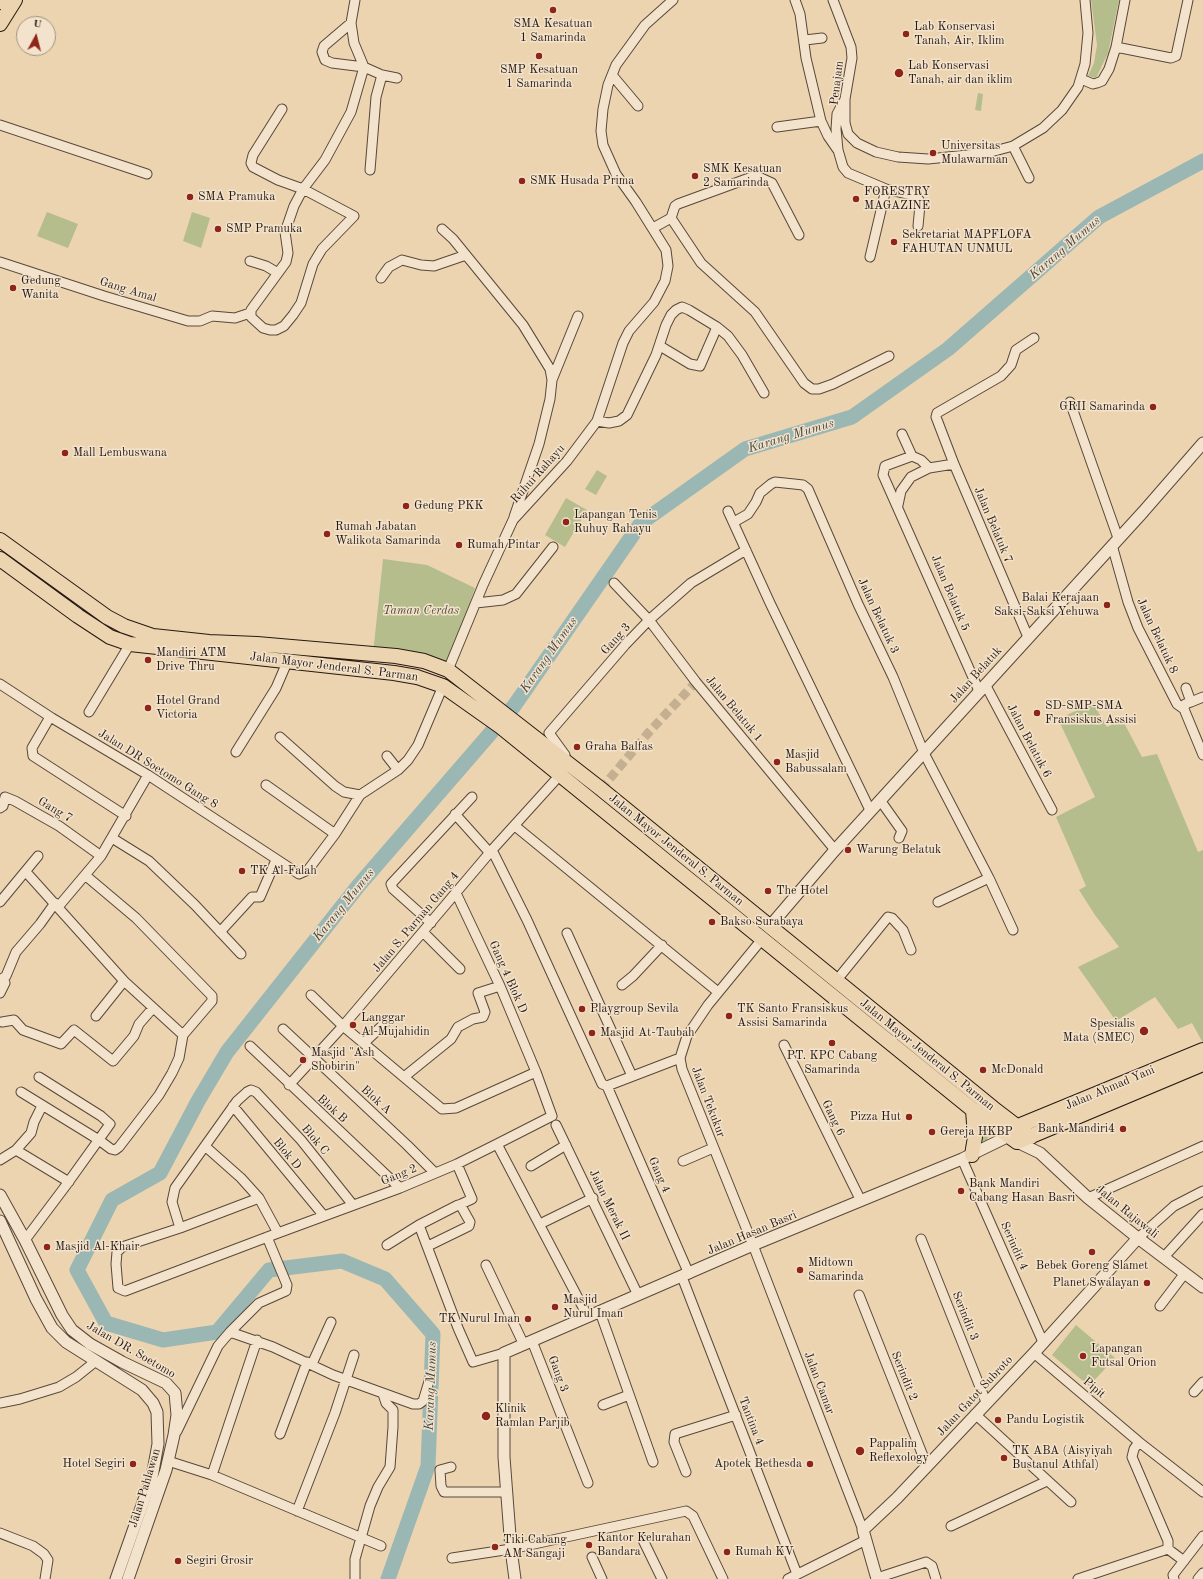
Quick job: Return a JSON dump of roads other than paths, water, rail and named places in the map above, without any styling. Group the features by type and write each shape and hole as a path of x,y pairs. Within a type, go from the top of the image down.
{"main road":[{"path":"0,24 15,0"},
{"name":"Jalan Mayor Jenderal S. Parman","path":"0,540 101,613 124,626 153,636 209,642 257,644 396,656 450,665 490,710 518,732 573,768 766,932 1012,1134"},
{"name":"Jalan Mayor Jenderal S. Parman","path":"0,558 110,637 130,644 288,660 417,676 443,686 490,710"},
{"path":"394,673 396,656"},
{"name":"Jalan Mayor Jenderal S. Parman","path":"518,732 560,774 766,932"},
{"name":"Jalan Mayor Jenderal S. Parman","path":"832,986 974,1110 1012,1134 1031,1137"},
{"name":"Jalan Ahmad Yani","path":"1012,1134 1203,1050"},
{"name":"Jalan Ahmad Yani","path":"1031,1137 1203,1064"},
{"path":"967,1157 975,1137 974,1110"}],"street":[{"path":"282,109 252,155 251,163 253,167 278,180 303,189 354,216 322,249 313,264 301,303 284,326 276,330 263,328 250,317 250,313 254,304 286,262 288,253 286,232 288,221 303,189 325,160 351,112 364,68 354,43 351,23 355,0"},
{"name":"Ruhui Rahayu","path":"450,665 476,602 513,520 567,461 597,421 622,343 629,331 654,302 665,281 668,266 666,250 653,228 616,174 603,145 601,131 603,109 608,85 612,75 628,46 645,25 673,0"},
{"path":"795,0 800,14 805,40 806,58 821,121 828,136 838,150"},
{"name":"Penajam","path":"833,0 851,47 850,73 845,99 845,123 848,134 857,143 876,152 928,159 987,153 1013,146 1043,128 1062,110 1078,87 1088,46 1084,0"},
{"path":"1081,79 1093,84 1102,81 1109,69 1116,47 1125,0"},
{"path":"1116,47 1171,58 1176,56 1188,0"},
{"path":"351,23 324,46 322,56 324,60 332,63 364,68 382,75 397,78"},
{"path":"805,40 822,38"},
{"path":"370,170 376,97 382,75"},
{"path":"612,75 638,106"},
{"path":"845,99 837,114 836,129 838,150 843,167 848,173 886,189 915,196 919,200 920,204 918,226"},
{"path":"777,127 821,121"},
{"path":"0,125 147,174"},
{"path":"1013,146 1029,178"},
{"path":"653,228 670,218 674,206 678,204 752,178 759,177 772,183 799,234"},
{"path":"870,257 886,189"},
{"path":"670,218 701,263 755,312 804,383 812,389 819,390 833,384 888,356"},
{"path":"442,229 466,255 523,325 543,355 550,369 552,380"},
{"path":"381,278 389,267 402,260 421,265 434,266 466,255"},
{"path":"250,261 278,273"},
{"name":"Gang Amal","path":"0,262 104,296 188,321 200,321 212,316 235,318 250,313"},
{"path":"597,421 609,423 619,421 627,415 660,346 666,325 671,315 676,310 682,308 689,310 717,327 728,336 742,355 764,393"},
{"path":"513,520 539,444 550,399 552,380 578,316"},
{"path":"660,346 690,364 700,366 717,327"},
{"name":"Jalan Belatuk 7","path":"1028,637 954,464 937,421 937,413 1001,376 1011,365 1016,350 1034,338"},
{"name":"Jalan Belatuk 8","path":"1070,402 1115,541 1128,602 1138,628 1177,704 1184,709 1203,755"},
{"path":"902,434 912,456 921,460 929,468"},
{"name":"Jalan Belatuk","path":"766,932 870,810 924,753 982,687 1202,447"},
{"name":"Jalan Belatuk 5","path":"912,456 890,463 884,470 884,475 982,687"},
{"path":"898,505 901,491 911,477 929,468 954,464"},
{"name":"Jalan Belatuk 3","path":"734,522 748,514 760,493 771,484 776,482 803,485 808,489 858,604 893,677 924,753 989,878 1013,930"},
{"path":"728,511 770,603 870,810"},
{"path":"476,602 503,600 516,594 552,547"},
{"name":"Gang 3","path":"573,768 549,733 648,620 691,583 746,550"},
{"name":"Jalan Belatuk 1","path":"614,583 648,620 696,682 835,850"},
{"path":"89,712 130,644"},
{"path":"236,752 276,688 288,660"},
{"name":"Jalan DR Soetomo Gang 8","path":"0,684 50,717 148,775 295,873 302,874 308,870 335,834"},
{"path":"266,785 335,834 360,795 398,770 408,760 418,745 443,686"},
{"name":"Jalan Belatuk 6","path":"982,687 1052,810"},
{"path":"1186,688 1191,702"},
{"path":"1184,709 1185,705 1203,697"},
{"path":"50,717 32,748 33,756 126,816"},
{"path":"280,737 335,786 344,792 360,795"},
{"path":"387,756 398,770"},
{"name":"Jalan S. Parman Gang 4","path":"289,1085 343,1026 491,852 560,774"},
{"path":"0,993 5,983 2,977 6,976 14,955 102,856 148,775"},
{"name":"Gang 7","path":"0,808 3,806 5,797 15,801 60,826 102,856"},
{"path":"431,923 393,889 391,884 472,797"},
{"path":"880,800 902,831 899,838"},
{"name":"Gang 4","path":"455,814 491,852 527,920 599,1080 607,1086 686,1275"},
{"path":"515,826 718,992"},
{"path":"112,838 149,861 241,954"},
{"path":"0,902 38,856"},
{"path":"220,932 252,897 260,897 276,860"},
{"path":"26,872 124,982 183,1035"},
{"path":"21,1092 114,1150 119,1147 159,1095 179,1058 183,1035 212,1001 212,996 136,918 85,875"},
{"path":"938,902 989,878"},
{"name":"Gang 4 Blok D","path":"456,893 500,986 536,1072 552,1116 497,1144"},
{"path":"832,986 888,917 892,918 902,930 911,950"},
{"path":"423,932 460,969"},
{"name":"Jalan Tekukur","path":"753,1245 684,1078 680,1058 687,1036 718,992 766,932"},
{"path":"567,933 632,1076"},
{"path":"622,985 633,976 662,945"},
{"path":"96,1016 124,982"},
{"path":"404,1077 451,1039 458,1027 473,1019 483,1017 486,1012 478,993 500,986"},
{"path":"311,995 343,1026 439,1107 449,1110 536,1072"},
{"path":"1,1021 14,1020 23,1030 61,1044 74,1030 113,1061 134,1036 139,1024 153,1008"},
{"path":"364,1043 385,1023"},
{"name":"Blok A","path":"283,1029 407,1144 435,1173"},
{"name":"Gang 6","path":"784,1044 861,1201"},
{"name":"Blok B","path":"250,1046 289,1085 400,1188"},
{"path":"607,1086 680,1058"},
{"path":"25,1240 110,1125 108,1122 39,1077"},
{"name":"Blok C","path":"233,1106 247,1092 252,1090 256,1092 301,1140 353,1205"},
{"path":"0,1160 16,1150 31,1133 34,1122 42,1106"},
{"path":"233,1106 206,1147 182,1177 172,1195 172,1205 180,1228 258,1198"},
{"name":"Blok D","path":"233,1106 324,1216"},
{"name":"Jalan Merak II","path":"556,1125 593,1198 638,1295"},
{"name":"Jalan Mayor Jenderal S. Parman","path":"1012,1134 1040,1153"},
{"name":"Jalan Hasan Basri","path":"504,1353 753,1245 967,1157 1012,1134"},
{"name":"Jalan Mayor Jenderal S. Parman","path":"1031,1137 1040,1153"},
{"path":"497,1144 588,1317"},
{"name":"Gang 2","path":"180,1228 118,1249 116,1264 117,1286 120,1290 125,1291 269,1240 278,1233 400,1188 457,1164 497,1144"},
{"path":"531,1166 566,1146"},
{"path":"1088,1198 1203,1146"},
{"path":"206,1147 241,1178 258,1198 278,1233"},
{"path":"683,1161 713,1148"},
{"path":"16,1150 69,1182"},
{"name":"Jalan Rajawali","path":"1040,1153 1088,1198 1203,1287"},
{"name":"Serindit 4","path":"967,1157 1043,1342"},
{"path":"387,1245 419,1225 472,1199 457,1164"},
{"path":"1138,1238 1174,1206 1203,1191"},
{"name":"Jalan DR. Soetomo","path":"0,1195 25,1240 58,1309 72,1330 90,1344 122,1362 166,1383 175,1393 178,1404"},
{"path":"544,1222 593,1198"},
{"path":"428,1246 469,1226 470,1222 462,1206 459,1205"},
{"path":"1164,1257 1203,1214"},
{"path":"0,1221 36,1299 52,1328 66,1342 96,1361 76,1377 59,1387 26,1398 0,1403"},
{"path":"419,1225 458,1328 473,1362 504,1353 503,1430 511,1549 515,1579"},
{"name":"Jalan Gatot Subroto","path":"864,1535 986,1402 1034,1353 1138,1238"},
{"name":"Serindit 3","path":"921,1239 986,1402"},
{"path":"174,1435 218,1346 259,1303 286,1291 287,1285 269,1240"},
{"name":"Jalan Camar","path":"753,1245 864,1535"},
{"name":"Gang 3","path":"486,1265 528,1343 588,1483"},
{"path":"1160,1306 1185,1273"},
{"name":"Tantina 4","path":"686,1275 736,1415 797,1574"},
{"name":"Serindit 2","path":"859,1295 927,1466"},
{"path":"600,1312 653,1462"},
{"path":"280,1434 309,1363 331,1322"},
{"path":"230,1332 256,1340 346,1380 413,1404 419,1404 424,1398 430,1378"},
{"path":"212,1475 256,1340"},
{"name":"Pipit","path":"1034,1353 1139,1442 1203,1492"},
{"path":"297,1511 354,1355"},
{"name":"Jalan Pahlawan","path":"96,1361 142,1390 153,1403 158,1419 158,1444 152,1477 116,1579"},
{"path":"1194,1392 1203,1382"},
{"path":"355,1579 354,1564 361,1536 373,1498 390,1467 394,1428 392,1410 386,1404 383,1394"},
{"path":"602,1405 629,1395"},
{"name":"Jalan Pahlawan","path":"128,1579 156,1502 168,1461 174,1435 178,1404"},
{"path":"975,1414 1071,1502"},
{"path":"686,1472 674,1442 675,1434 736,1415"},
{"path":"1139,1442 1132,1457 1168,1541 1168,1549"},
{"path":"168,1461 212,1475 361,1536 381,1546"},
{"path":"451,1467 440,1470 440,1486 444,1492 507,1492"},
{"path":"951,1526 1047,1481"},
{"path":"452,1558 511,1549 596,1529 688,1511 693,1516 722,1579"},
{"path":"0,1533 33,1546 44,1554 48,1560 45,1579"},
{"path":"788,1579 864,1535 877,1578 926,1562 930,1563 936,1579"},
{"path":"1174,1579 1173,1575 1203,1536"},
{"path":"643,1540 662,1579"},
{"path":"1168,1549 1184,1561"},
{"path":"1078,1579 1168,1549"},
{"path":"592,1557 602,1579"},
{"path":"1198,1579 1203,1573"}],"waterway":[{"name":"Karang Mumus","path":"388,1579 428,1466 433,1334 385,1279 342,1261 269,1270 217,1332 163,1340 106,1323 77,1270 112,1200 160,1173 198,1101 227,1052 359,885 514,706 641,523 745,449 852,417 948,349 1099,217 1203,161"}],"tunnel":[{"path":"601,789 649,732 696,682"}],"place":[{"name":"SMA Kesatuan 1 Samarinda","path":"553,10"},
{"name":"Lab Konservasi Tanah, Air, Iklim","path":"906,34"},
{"name":"SMP Kesatuan 1 Samarinda","path":"539,56"},
{"name":"Lab Konservasi Tanah, air dan iklim","path":"899,73"},
{"name":"Universitas Mulawarman","path":"933,153"},
{"name":"SMK Kesatuan 2 Samarinda","path":"695,176"},
{"name":"SMK Husada Prima","path":"522,181"},
{"name":"SMA Pramuka","path":"190,197"},
{"name":"FORESTRY MAGAZINE","path":"856,199"},
{"name":"SMP Pramuka","path":"218,229"},
{"name":"Sekretariat MAPFLOFA FAHUTAN UNMUL","path":"894,242"},
{"name":"Gedung Wanita","path":"13,288"},
{"name":"GRII Samarinda","path":"1153,407"},
{"name":"Mall Lembuswana","path":"65,453"},
{"name":"Gedung PKK","path":"406,506"},
{"name":"Lapangan Tenis Ruhuy Rahayu","path":"566,522"},
{"name":"Rumah Jabatan Walikota Samarinda","path":"327,534"},
{"name":"Rumah Pintar","path":"459,545"},
{"name":"Balai Kerajaan Saksi-Saksi Yehuwa","path":"1107,605"},
{"name":"Mandiri ATM Drive Thru","path":"148,660"},
{"name":"Hotel Grand Victoria","path":"148,708"},
{"name":"SD-SMP-SMA Fransiskus Assisi","path":"1037,713"},
{"name":"Graha Balfas","path":"577,747"},
{"name":"Masjid Babussalam","path":"777,762"},
{"name":"Warung Belatuk","path":"848,850"},
{"name":"TK Al-Falah","path":"242,871"},
{"name":"The Hotel","path":"768,891"},
{"name":"Bakso Surabaya","path":"712,922"},
{"name":"Playgroup Sevila","path":"582,1009"},
{"name":"TK Santo Fransiskus Assisi Samarinda","path":"729,1016"},
{"name":"Langgar Al-Mujahidin","path":"353,1025"},
{"name":"Spesialis Mata (SMEC)","path":"1144,1031"},
{"name":"Masjid At-Taubah","path":"592,1033"},
{"name":"PT. KPC Cabang Samarinda","path":"832,1043"},
{"name":"Masjid \"Ash Shobirin\"","path":"303,1060"},
{"name":"McDonald","path":"983,1070"},
{"name":"Pizza Hut","path":"909,1117"},
{"name":"Bank Mandiri4","path":"1123,1129"},
{"name":"Gereja HKBP","path":"932,1132"},
{"name":"Bank Mandiri Cabang Hasan Basri","path":"961,1191"},
{"name":"Masjid Al-Khair","path":"47,1247"},
{"name":"Bebek Goreng Slamet","path":"1092,1252"},
{"name":"Midtown Samarinda","path":"800,1270"},
{"name":"Planet Swalayan","path":"1147,1283"},
{"name":"Masjid Nurul Iman","path":"555,1307"},
{"name":"TK Nurul Iman","path":"528,1319"},
{"name":"Lapangan Futsal Orion","path":"1083,1356"},
{"name":"Klinik Ramlan Parjib","path":"486,1416"},
{"name":"Pandu Logistik","path":"998,1420"},
{"name":"Pappalim Reflexology","path":"860,1451"},
{"name":"TK ABA (Aisyiyah Bustanul Athfal)","path":"1004,1458"},
{"name":"Hotel Segiri","path":"133,1464"},
{"name":"Apotek Bethesda","path":"810,1464"},
{"name":"Kantor Kelurahan Bandara","path":"589,1545"},
{"name":"Tiki Cabang AM Sangaji","path":"495,1547"},
{"name":"Rumah KV","path":"727,1552"},
{"name":"Segiri Grosir","path":"178,1561"}],"park label":[{"name":"Taman Cerdas","path":"421,611"}]}
